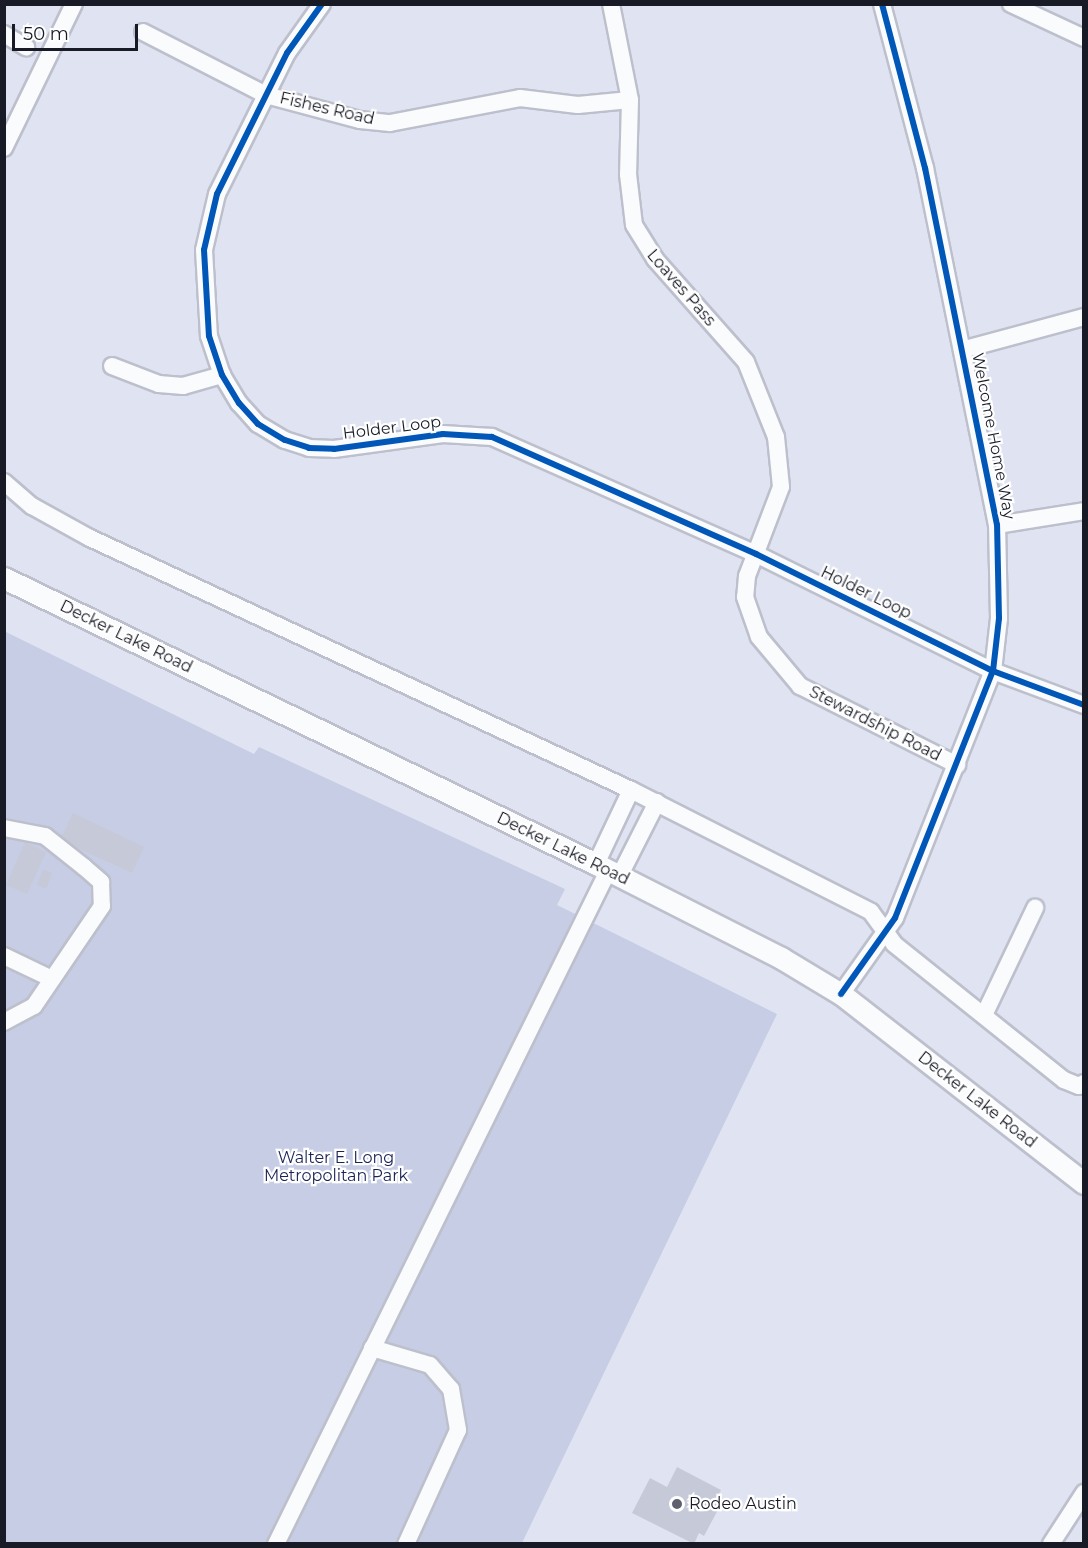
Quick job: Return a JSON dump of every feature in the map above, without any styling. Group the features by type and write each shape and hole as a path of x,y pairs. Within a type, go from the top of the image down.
{"main road":[{"name":"Decker Lake Road","path":"4,578 608,871 781,958 841,994 1083,1184"}],"street":[{"path":"4,148 74,4"},
{"name":"Holder Loop","path":"322,4 287,53 217,194 204,250 209,336 222,375 238,403 258,424 285,440 309,448 334,449 443,434 492,437 756,554 993,671 1083,705"},
{"name":"Loaves Pass","path":"611,4 630,100 628,174 634,225 640,240 746,362 764,399 776,437 781,487 756,554"},
{"name":"Welcome Home Way","path":"841,994 895,918 945,785 957,765 993,671 999,618 997,525 925,168 882,4"},
{"path":"1011,4 1083,38"},
{"name":"Fishes Road","path":"143,32 266,95 360,120 390,123 520,98 578,105 630,100"},
{"path":"4,34 26,47"},
{"path":"962,350 1083,317"},
{"path":"112,366 171,385 183,386 222,375"},
{"path":"4,482 32,506 90,538 657,802 871,912 894,944 1064,1080 1079,1086 1083,1083"},
{"path":"997,525 1083,511"},
{"name":"Stewardship Road","path":"756,554 747,576 745,597 759,637 781,667 800,686 957,765"},
{"path":"608,871 631,790"},
{"path":"276,1544 608,871 657,802"},
{"path":"4,828 45,836 101,882 102,906 34,1006 4,1022"},
{"path":"984,1016 1035,908"},
{"path":"4,956 52,979"},
{"path":"4,1005 23,1012"},
{"path":"372,1348 430,1365 451,1389 458,1431 406,1544"},
{"path":"1051,1544 1083,1493"}],"green space":[{"name":"Walter E. Long Metropolitan Park","path":"4,631 254,754 259,747 565,889 557,905 777,1014 522,1543 5,1543"}],"building":[{"path":"73,813 144,847 132,873 60,840"},
{"path":"25,842 46,852 27,894 6,885"},
{"path":"43,869 52,873 46,889 37,885"},
{"name":"Rodeo Austin","path":"677,1467 721,1490 714,1503 720,1506 704,1536 699,1533 694,1544 632,1513 650,1478 667,1487"}],"cycle path":[{"path":"322,4 287,53 217,194 204,250 209,336 222,375 239,403 258,424 285,440 309,448 334,449 443,434 492,437 756,554 993,671 1084,705"},
{"path":"841,994 895,918 993,671 999,618 997,525 925,168 882,4"}],"place":[{"name":"Rodeo Austin","path":"677,1504"}]}
